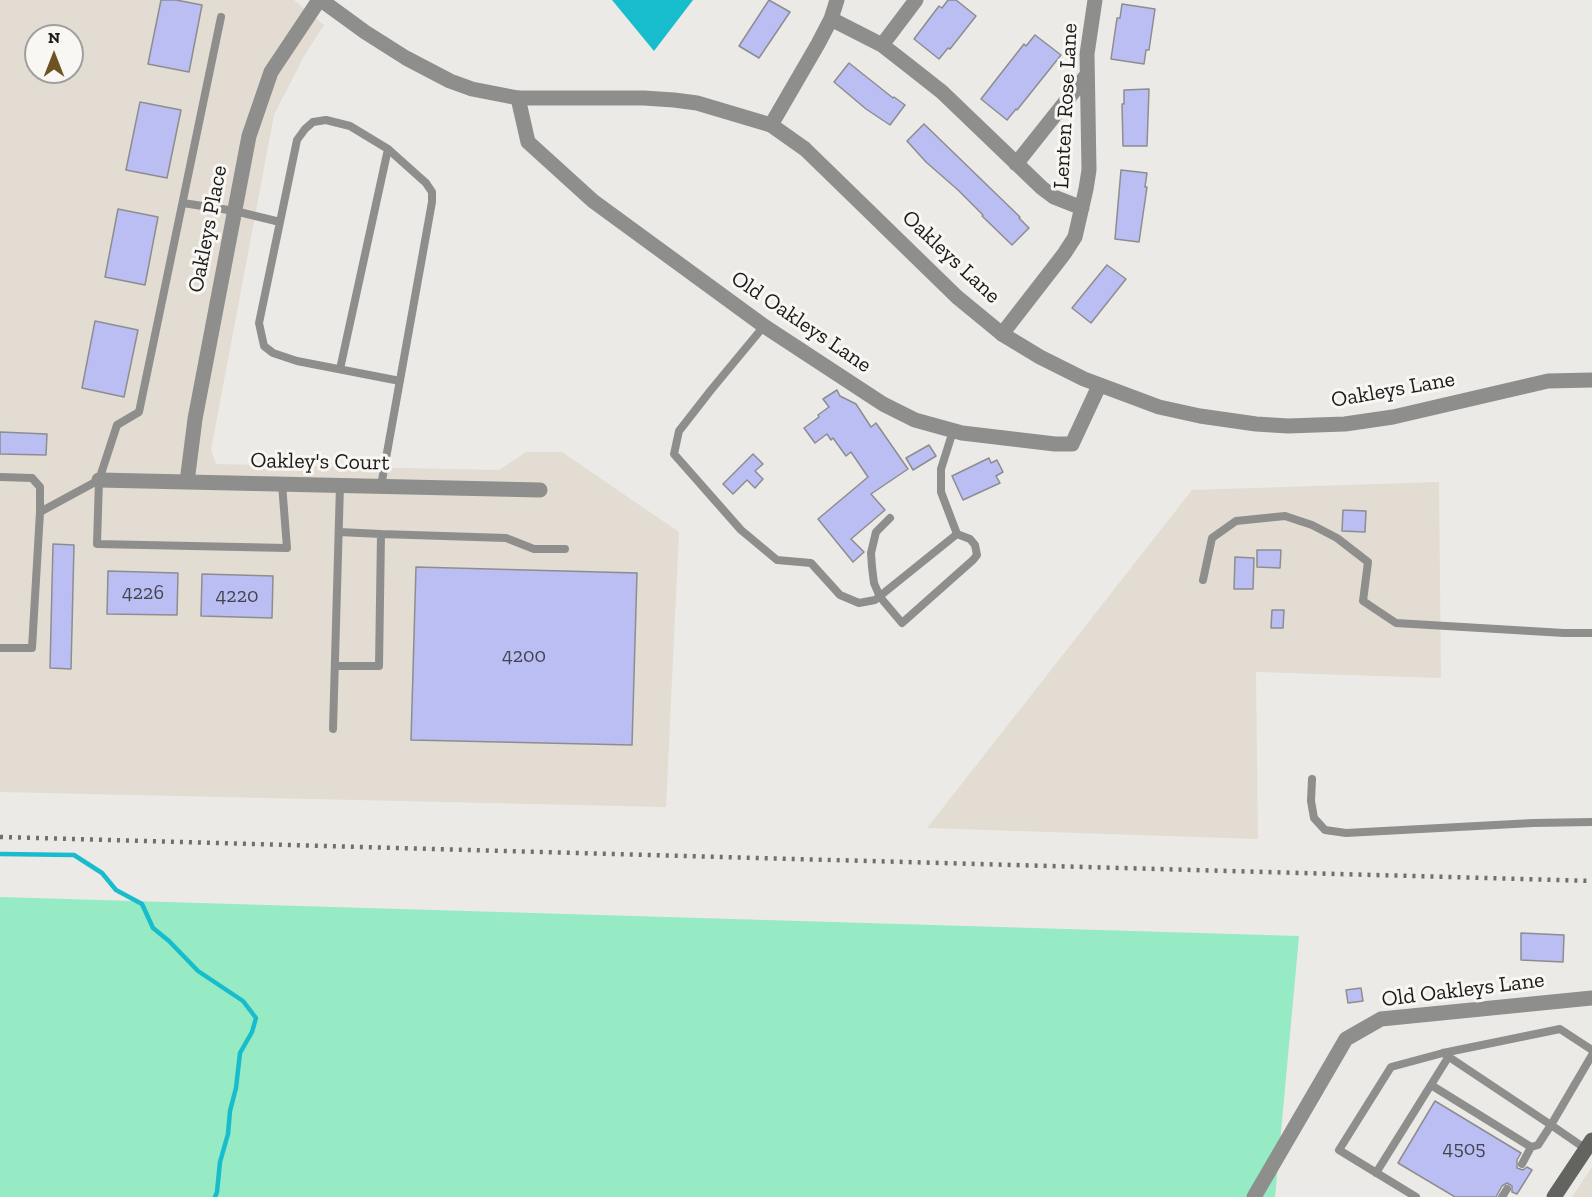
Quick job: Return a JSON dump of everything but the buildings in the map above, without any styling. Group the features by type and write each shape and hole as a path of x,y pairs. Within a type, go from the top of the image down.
{"main road":[{"path":"1554,1197 1589,1145"}],"street":[{"name":"Oakleys Lane","path":"320,0 365,33 428,70 472,89 518,98 674,100 697,103 771,125 805,149 957,297 1002,334 1040,357 1099,386 1159,406 1235,422 1288,426 1345,424 1392,417 1548,381 1592,380"},
{"name":"Oakleys Place","path":"187,482 195,419 249,136 271,72 320,0"},
{"path":"771,125 831,19 837,0"},
{"path":"882,45 916,0"},
{"name":"Lenten Rose Lane","path":"1002,334 1075,237 1089,170 1086,76 1089,35 1095,0"},
{"path":"831,19 882,45 942,92 1042,188 1054,197 1082,208"},
{"path":"1016,164 1086,76"},
{"name":"Old Oakleys Lane","path":"518,98 528,142 593,201 764,326 883,404 915,420 953,431 991,438 1072,444 1099,386"},
{"name":"Oakley's Court","path":"99,480 540,490"},
{"name":"Old Oakleys Lane","path":"1254,1197 1347,1039 1382,1019 1592,998"}],"lane":[{"path":"221,17 139,412 117,425 99,480 97,544 287,548 282,484"},
{"path":"381,486 400,381 432,202 432,192 426,183 388,149 350,126 326,120 313,122 297,140 293,152 260,323 264,346 273,353 297,361 400,381"},
{"path":"340,369 388,149"},
{"path":"183,203 235,211 280,222"},
{"path":"764,326 679,431 674,454 741,530 777,560 811,564 840,595 859,603 880,597 957,534"},
{"path":"890,518 876,532 871,553 874,583 880,597 902,622 976,555 975,545 970,539 957,534 941,492 941,469 953,431"},
{"path":"0,477 32,478 40,487 32,648 0,648"},
{"path":"40,513 99,480"},
{"path":"333,729 340,485"},
{"path":"1203,580 1212,538 1236,521 1285,516 1312,525 1337,538 1368,562 1363,601 1396,622 1592,633"},
{"path":"339,532 506,538 534,549 565,549"},
{"path":"335,666 379,666 381,534"},
{"path":"1312,779 1311,801 1314,818 1325,830 1346,833 1592,822"},
{"path":"1416,1197 1339,1150 1391,1067 1560,1029 1592,1050"},
{"path":"1376,1173 1431,1085 1446,1055"},
{"path":"1446,1055 1551,1125 1589,1145"},
{"path":"1522,1164 1531,1148 1538,1145 1551,1125 1592,1055"},
{"path":"1431,1085 1531,1148"},
{"path":"1502,1197 1507,1189"}],"shaded area":[{"path":"0,0 294,0 324,25 304,56 274,115 211,450 216,464 499,470 526,452 562,452 679,532 666,807 0,792"},
{"path":"1439,482 1441,678 1256,672 1258,839 927,828 1192,490"},
{"path":"1592,1167 1592,1197 1572,1197"}],"green space":[{"path":"0,897 1299,936 1275,1197 0,1197"}],"water":[{"path":"612,0 693,0 654,51"}],"waterway":[{"path":"0,854 74,855 102,873 116,890 142,904 153,928 198,971 243,1001 256,1018 252,1032 240,1053 236,1088 215,1197"}],"railway":[{"path":"0,837 1592,881"}]}
